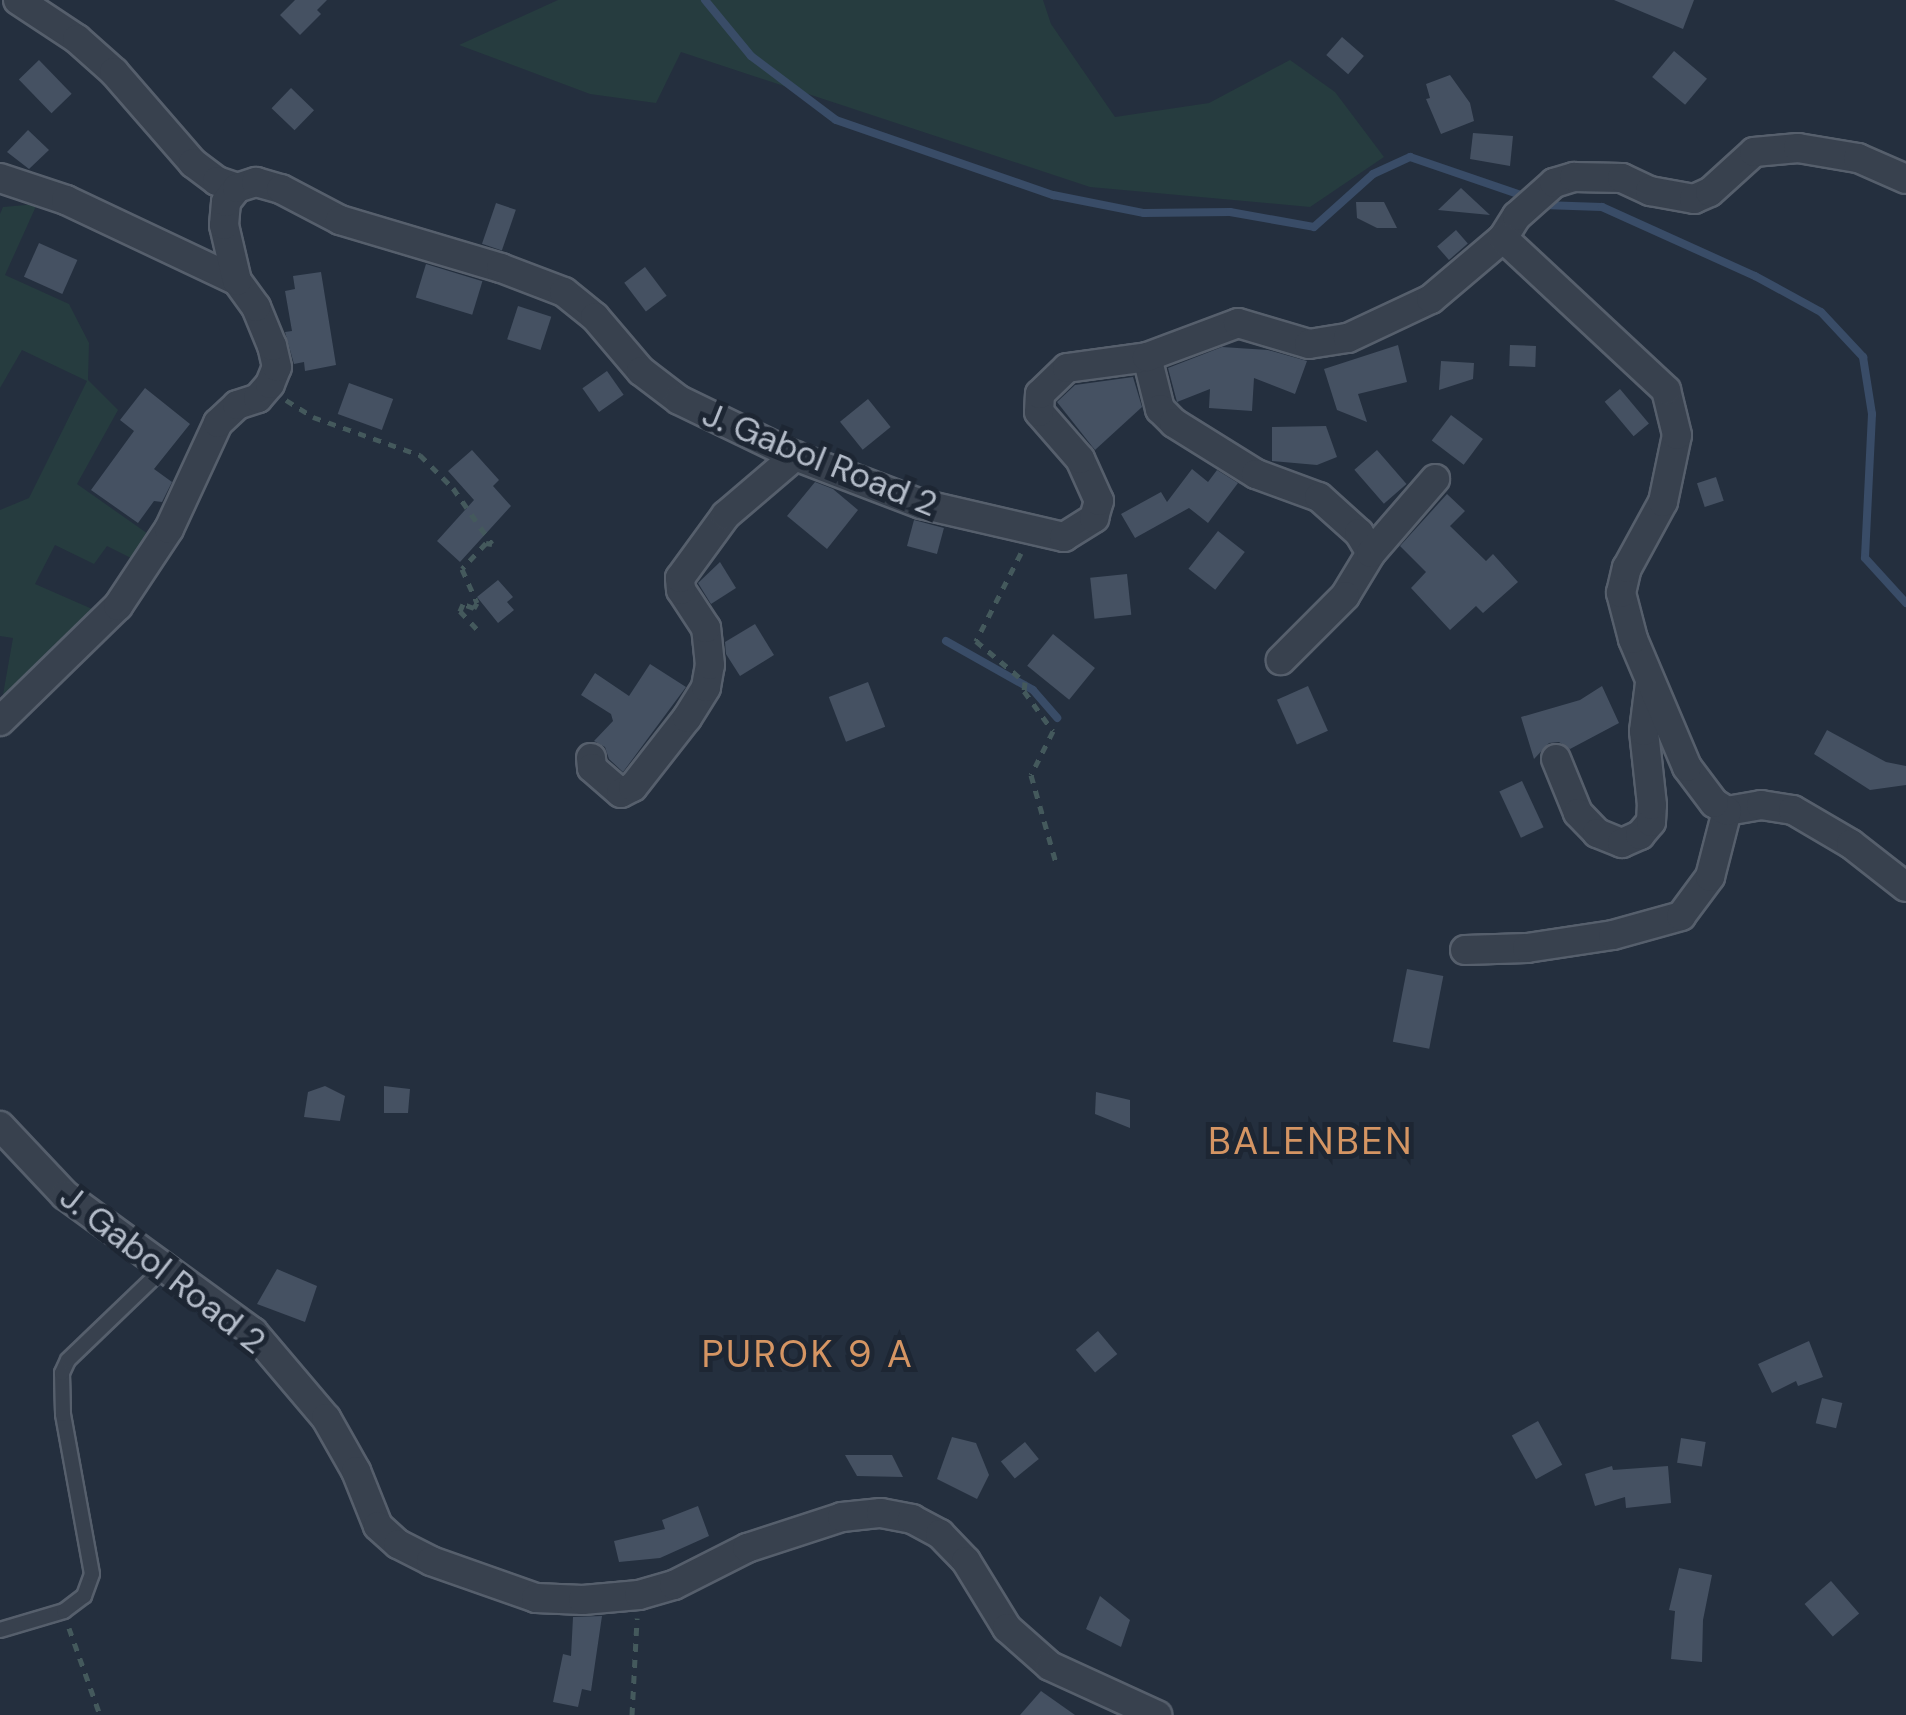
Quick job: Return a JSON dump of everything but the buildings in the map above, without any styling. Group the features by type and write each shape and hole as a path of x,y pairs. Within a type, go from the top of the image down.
{"street":[{"path":"0,721 118,606 168,530 218,423 236,405 258,398 270,384 276,367 265,324 236,282 224,224 226,202 237,188 216,181 193,163 114,72 78,39 18,0"},
{"name":"J. Gabol Road 2","path":"237,188 256,182 280,189 340,220 500,268 564,292 595,317 641,371 679,400 795,456 921,504 1027,531 1064,536 1078,532 1094,518 1099,501 1080,458 1039,412 1040,394 1055,377 1083,363 1147,357 1238,323 1309,344 1348,338 1432,298 1554,183 1597,175 1622,178 1661,194 1694,198 1710,192 1754,152 1798,148 1858,158 1906,180"},
{"path":"0,178 66,200 236,282"},
{"path":"1510,227 1666,390 1677,434 1664,502 1626,568 1621,593 1650,683 1687,767 1714,803 1727,811 1761,806 1794,810 1851,844 1906,887"},
{"path":"1147,357 1160,408 1174,423 1256,474 1319,497 1358,533 1371,553"},
{"path":"591,758 592,768 621,793 633,787 687,718 706,687 710,664 706,628 681,590 680,578 726,515 795,456"},
{"path":"1281,660 1344,596 1371,553 1435,478"},
{"path":"1556,758 1578,813 1597,832 1622,842 1640,834 1651,822 1644,731 1650,683"},
{"path":"1465,950 1527,948 1613,935 1680,916 1710,877 1727,811"},
{"name":"J. Gabol Road 2","path":"0,1126 65,1195 253,1332 326,1418 356,1471 378,1526 398,1544 460,1574 536,1598 639,1595 674,1585 797,1529 842,1516 881,1512 912,1519 940,1534 966,1561 1007,1628 1050,1666 1156,1715"}],"lane":[{"path":"0,1630 64,1611 84,1596 92,1574 63,1414 62,1373 68,1360 163,1268"}],"path":[{"path":"270,384 292,406 313,417 420,456 453,488 488,533 492,544 486,544 462,570 477,603 474,608 463,604 460,611 478,630"},
{"path":"1027,531 1014,571 976,640 1025,682 1024,691 1053,731 1032,775 1056,863"},
{"path":"632,1715 639,1595"},
{"path":"64,1611 100,1715"}],"green space":[{"path":"558,0 1043,0 1051,24 1115,117 1209,103 1290,60 1335,92 1384,157 1310,207 1090,187 681,52 656,103 590,94 459,45"},
{"path":"37,204 5,275 69,304 89,343 88,380 118,410 77,484 151,536 137,561 107,546 94,564 55,545 35,584 99,612 1,706 13,638 0,636 0,510 29,498 87,381 22,350 0,388 0,214 3,207"}],"waterway":[{"path":"705,0 751,56 836,120 1053,195 1144,213 1230,212 1314,227 1373,174 1410,157 1530,198"},
{"path":"1543,205 1602,207 1755,276 1821,312 1863,357 1872,414 1865,558 1906,603"},
{"path":"946,641 1033,690 1057,718"}],"district":[{"name":"BALENBEN","path":"1311,1142"},
{"name":"PUROK 9 A","path":"808,1355"}]}
